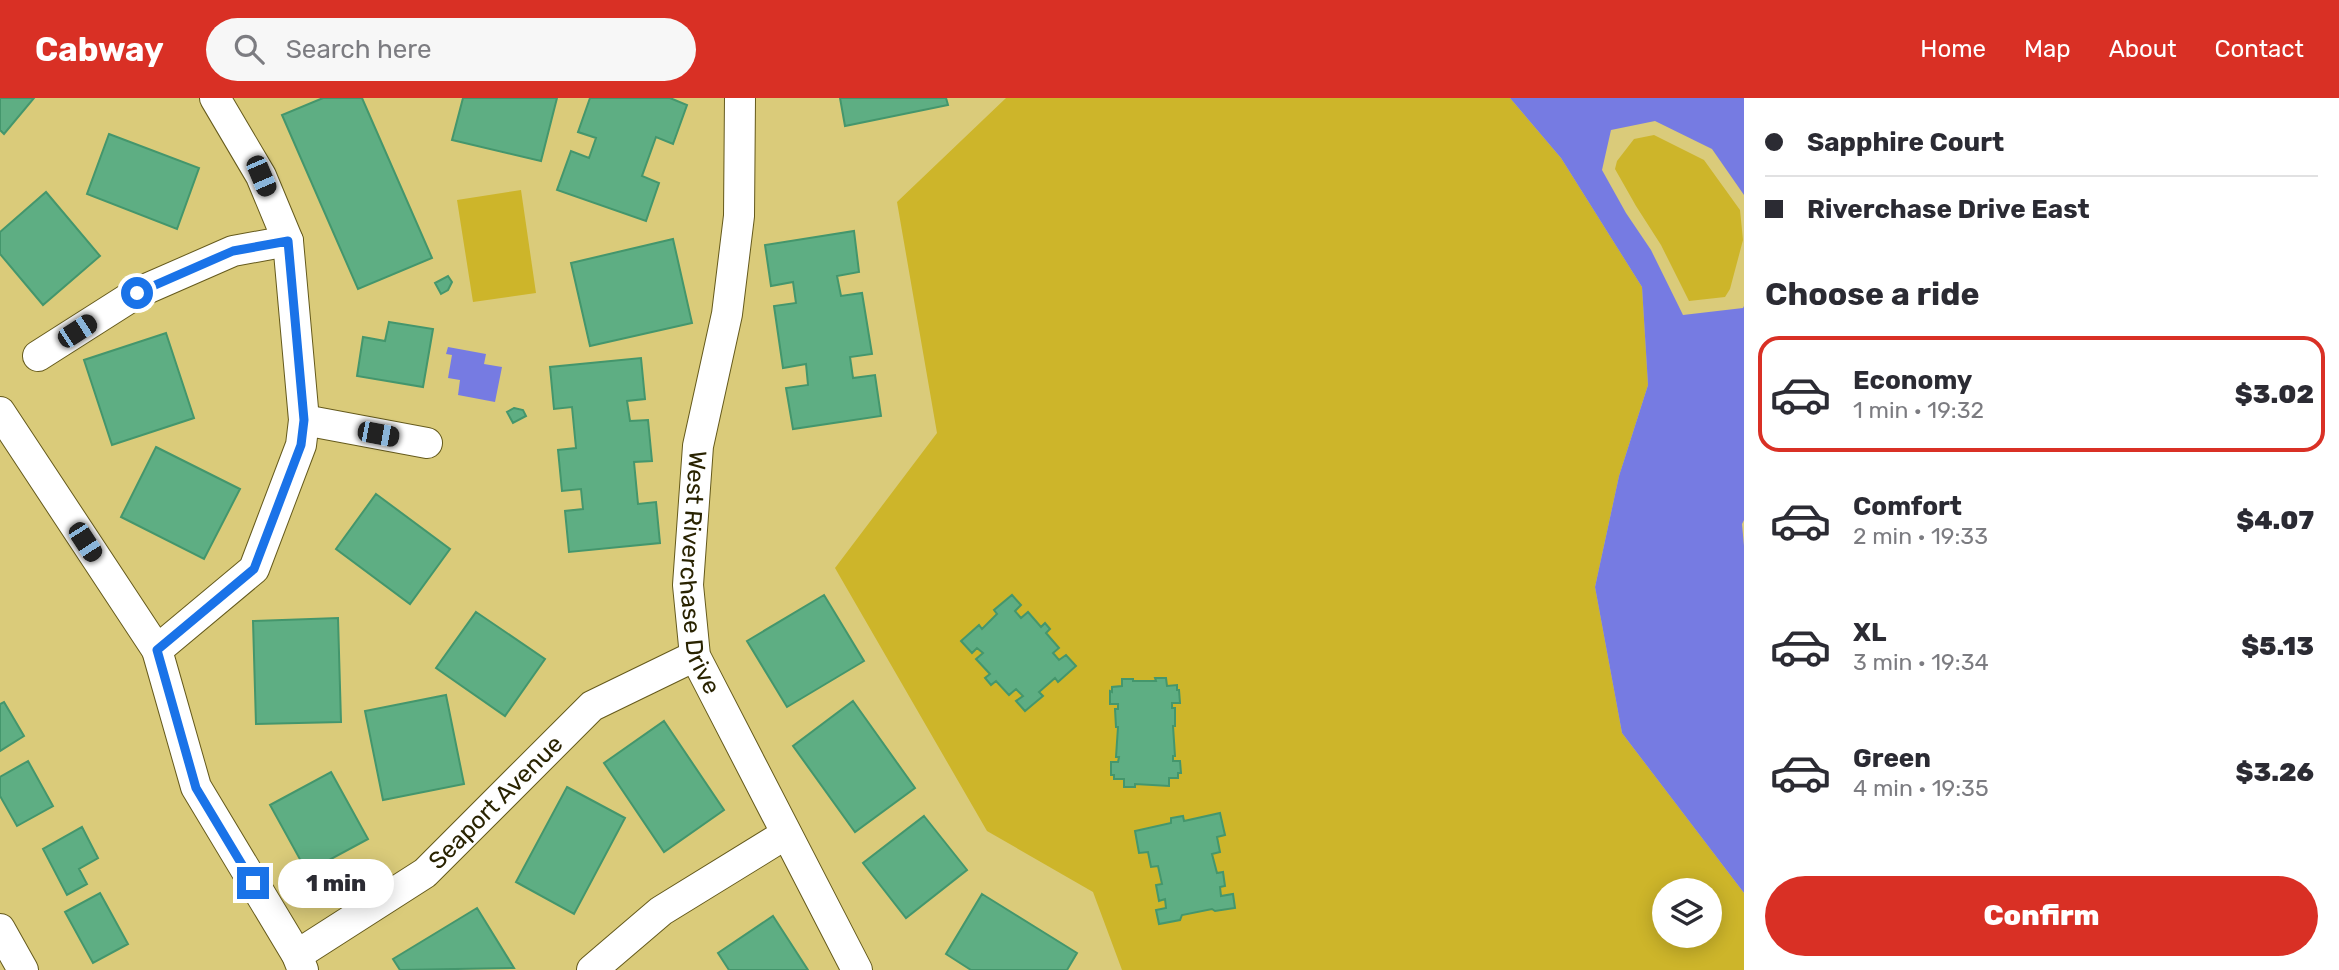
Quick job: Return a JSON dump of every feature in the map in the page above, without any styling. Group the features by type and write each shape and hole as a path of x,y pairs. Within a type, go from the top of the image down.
{"street":[{"path":"157,650 254,569 301,445 304,420 288,241 261,176 215,98"},
{"name":"West Riverchase Drive","path":"740,98 737,229 727,314 698,446 688,585 695,656 857,970"},
{"path":"38,356 137,293 233,251 288,241"},
{"path":"0,412 157,650 196,788 300,962"},
{"path":"304,420 427,443"},
{"name":"Seaport Avenue","path":"300,962 425,873 592,706 695,656"},
{"path":"592,970 660,911 786,834"},
{"path":"0,929 23,970"}],"shaded area":[{"path":"1006,98 1510,98 1561,158 1642,287 1648,385 1619,476 1595,587 1622,733 1744,893 1744,970 1122,970 1093,892 987,831 835,568 937,433 897,202"},
{"path":"1510,98 1744,98 1744,195 1712,149 1655,121 1611,130 1602,170 1651,250 1683,315 1744,306 1744,893 1622,733 1595,587 1619,476 1648,385 1642,287 1561,158"},
{"path":"1654,135 1704,160 1740,210 1743,240 1730,289 1725,297 1689,301 1661,245 1615,169 1617,161 1634,139"},
{"path":"521,190 536,293 473,302 457,200"},
{"path":"448,347 486,354 484,364 502,367 495,402 458,395 460,380 448,378 452,355 446,354"}],"building":[{"path":"0,98 34,98 4,134 0,130"},
{"path":"323,98 362,98 432,258 358,289 282,115"},
{"path":"463,98 557,98 541,161 452,140"},
{"path":"590,98 670,98 687,105 673,144 656,137 642,176 659,183 646,221 557,190 571,151 589,158 596,138 578,132"},
{"path":"840,98 946,98 948,105 845,126"},
{"path":"109,134 199,168 177,229 87,194"},
{"path":"46,192 100,256 43,305 0,254 0,232"},
{"path":"854,231 859,272 837,276 841,296 862,293 872,354 850,357 853,378 875,375 881,416 793,429 786,388 808,385 806,364 783,368 774,306 796,303 793,282 771,286 765,245"},
{"path":"673,239 692,323 590,346 571,263"},
{"path":"448,276 452,282 448,290 441,294 435,283"},
{"path":"389,322 433,329 423,387 357,376 363,337 385,341"},
{"path":"166,333 194,418 112,445 84,360"},
{"path":"641,358 645,399 627,401 630,421 648,420 652,461 634,462 638,504 656,502 660,543 569,552 565,511 583,509 581,489 562,491 558,450 576,448 572,407 554,409 550,367"},
{"path":"514,408 523,410 526,416 513,423 507,412"},
{"path":"156,447 240,489 204,559 121,517"},
{"path":"376,494 450,549 410,604 336,549"},
{"path":"824,595 864,661 787,707 747,641"},
{"path":"1012,595 1021,605 1015,611 1021,618 1028,612 1041,627 1045,623 1050,629 1046,633 1059,648 1053,653 1059,660 1066,655 1076,666 1058,682 1055,678 1039,692 1043,696 1025,711 1016,701 1023,696 1016,689 1009,695 996,681 991,685 985,678 990,674 976,659 983,653 977,648 972,653 961,641 979,625 982,629 997,614 994,610"},
{"path":"476,612 545,659 505,716 436,668"},
{"path":"338,618 341,722 256,724 253,621"},
{"path":"1155,678 1166,678 1167,686 1177,685 1179,690 1180,703 1172,703 1172,708 1175,708 1173,761 1180,761 1181,773 1178,773 1178,778 1169,778 1169,786 1135,784 1135,787 1124,787 1124,779 1114,779 1114,775 1111,775 1111,762 1118,762 1119,757 1116,757 1118,727 1115,709 1118,709 1118,704 1110,704 1110,691 1112,692 1112,687 1122,686 1122,679 1156,681"},
{"path":"446,695 464,784 383,800 365,711"},
{"path":"853,701 915,788 855,832 793,746"},
{"path":"4,702 24,736 0,751 0,704"},
{"path":"664,721 724,810 664,852 604,763"},
{"path":"28,761 53,806 17,826 0,796 0,777"},
{"path":"331,772 368,839 307,872 270,805"},
{"path":"567,787 625,818 574,914 516,882"},
{"path":"1220,813 1225,835 1217,837 1220,852 1212,854 1217,873 1223,872 1225,886 1220,887 1221,896 1233,894 1235,908 1182,915 1180,920 1159,924 1156,910 1166,908 1165,899 1159,901 1156,885 1162,884 1158,866 1151,867 1148,852 1139,853 1135,831 1171,823 1171,818 1183,816 1184,821"},
{"path":"924,816 967,870 906,918 863,863"},
{"path":"82,827 98,858 79,869 87,884 67,895 43,849"},
{"path":"100,893 128,944 93,963 65,912"},
{"path":"982,894 1077,953 1067,970 971,970 946,954"},
{"path":"477,908 514,968 400,970 393,959"},
{"path":"773,916 808,970 729,970 718,953"}],"route":[{"path":"137,293 233,251 288,241 304,420 301,445 254,569 157,650 196,788 253,883"}]}
